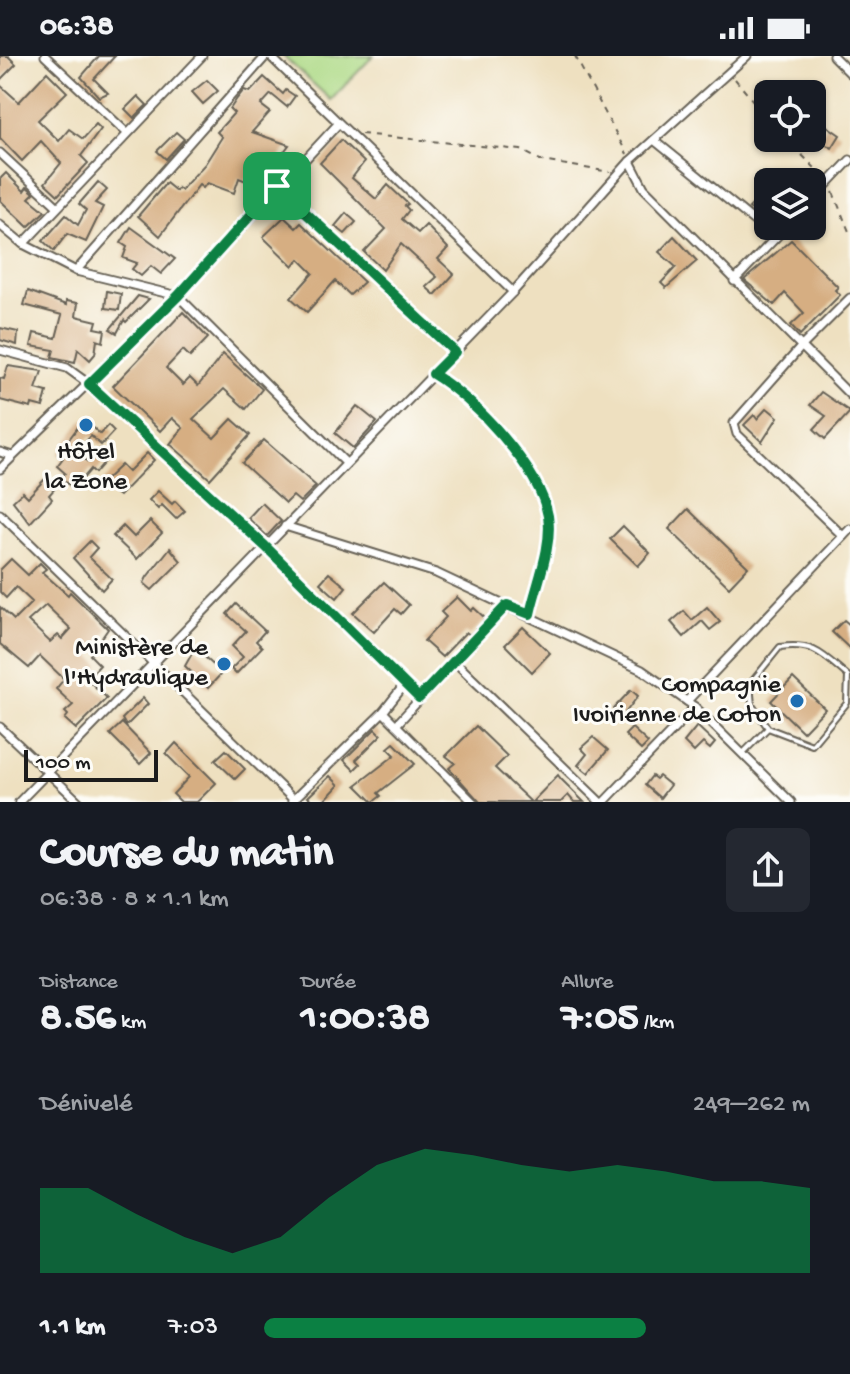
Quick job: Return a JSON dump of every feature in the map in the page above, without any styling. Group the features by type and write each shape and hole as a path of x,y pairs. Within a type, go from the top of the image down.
{"street":[{"path":"45,56 127,133"},
{"path":"188,56 195,63"},
{"path":"23,244 202,56"},
{"path":"76,271 268,56 513,292"},
{"path":"19,802 513,292 630,161 747,56"},
{"path":"835,57 850,73"},
{"path":"0,469 178,296 277,186 338,124"},
{"path":"654,140 754,221"},
{"path":"0,153 57,206"},
{"path":"826,185 850,160"},
{"path":"630,161 644,188 850,395"},
{"path":"277,186 455,352"},
{"path":"0,225 23,244 76,271 178,296 345,462"},
{"path":"734,281 773,240"},
{"path":"843,536 737,434 734,423 801,347 850,298"},
{"path":"0,350 67,368 89,384 265,546 419,698"},
{"path":"0,452 12,456"},
{"path":"0,514 155,661 293,801 383,712 405,684"},
{"path":"285,526 436,573 530,614 642,670 695,707 791,802"},
{"path":"687,701 850,529"},
{"path":"396,725 507,605"},
{"path":"453,660 602,802 695,707"},
{"path":"383,712 473,802"},
{"path":"0,727 79,802"}],"lane":[{"path":"843,536 850,544"},
{"path":"799,644 815,648 848,676 847,703 812,745 768,728 752,705 750,684 780,647 799,644"},
{"path":"742,754 768,728"}],"path":[{"path":"575,56 630,161"},
{"path":"730,71 754,101"},
{"path":"348,133 521,150 542,161 620,173"},
{"path":"799,152 829,182 850,234"},
{"path":"433,374 462,391 525,462 548,517 546,547 530,614"}],"green space":[{"path":"283,56 373,56 331,100"}],"building":[{"path":"0,56 8,56 16,64 0,80"},
{"path":"99,56 115,56 94,79 108,93 99,97 81,77"},
{"path":"47,72 67,92 38,120 59,141 69,129 83,139 96,124 101,129 81,156 88,163 58,195 45,183 61,163 41,141 22,161 0,138 0,85 19,102"},
{"path":"264,77 283,94 286,90 295,96 287,107 271,94 261,105 270,112 252,132 289,145 273,166 266,164 259,170 251,167 246,181 239,178 234,193 207,183 203,188 199,185 160,236 138,216 166,183 176,191 178,188 181,190 205,164 222,137 217,132 234,113 230,109 236,100 244,90 250,92"},
{"path":"207,80 218,91 203,104 192,92"},
{"path":"138,96 147,105 134,118 125,109"},
{"path":"826,128 840,135 832,148 826,145"},
{"path":"176,132 184,139 166,159 157,151"},
{"path":"341,140 364,162 352,178 376,199 388,185 408,204 405,206 409,210 402,219 418,233 426,225 448,248 438,259 454,274 435,295 426,287 437,277 401,244 383,270 364,252 386,229 320,163"},
{"path":"6,173 24,191 27,187 34,193 29,198 45,211 28,227 0,200 0,179"},
{"path":"98,182 107,190 95,203 103,207 86,242 67,234 54,251 43,241 66,215 78,225 86,210 79,204"},
{"path":"346,213 356,222 345,234 335,226"},
{"path":"284,217 296,228 301,223 364,282 350,295 335,281 307,312 291,298 313,273 299,259 293,266 263,237"},
{"path":"131,227 175,259 161,274 151,266 141,276 132,269 137,263 123,258 127,247 121,243"},
{"path":"674,236 697,261 666,288 661,283 676,267 659,252"},
{"path":"791,240 838,287 835,290 840,295 800,335 791,325 804,313 785,293 774,305 744,280"},
{"path":"28,291 66,305 66,301 78,303 76,316 97,321 95,328 105,330 103,342 97,340 95,354 90,360 78,349 75,362 52,357 54,350 31,346 34,333 56,338 62,315 24,305"},
{"path":"107,291 121,294 119,310 105,308"},
{"path":"138,296 149,299 126,322 124,320 117,333 110,329"},
{"path":"183,312 208,338 190,357 183,350 166,368 183,385 190,378 198,386 223,354 262,389 246,409 224,389 193,419 214,438 232,419 250,435 210,479 170,444 183,428 172,418 160,431 113,386"},
{"path":"0,328 18,332 17,345 0,340"},
{"path":"8,366 42,371 36,389 47,392 43,407 32,404 31,408 0,400 0,378 4,379"},
{"path":"821,392 850,412 825,439 814,429 826,416 810,405"},
{"path":"357,406 377,422 353,448 335,433"},
{"path":"767,408 778,417 762,442 744,425 754,415 757,419"},
{"path":"84,419 100,434 108,425 114,431 101,445 91,436 76,452 88,462 100,449 109,457 95,473 91,469 74,489 61,478 65,473 57,466 63,458 58,454"},
{"path":"264,440 316,486 300,502 293,496 286,503 242,463"},
{"path":"147,453 154,460 119,496 102,483 121,465 128,472"},
{"path":"46,478 56,487 49,495 52,499 30,523 13,501 23,492 28,497"},
{"path":"158,491 185,511 176,519 162,505 158,509 149,500"},
{"path":"262,503 281,521 267,536 248,518"},
{"path":"688,509 748,567 729,587 669,529"},
{"path":"150,521 162,533 137,559 113,536 123,526 134,537"},
{"path":"623,526 650,553 638,566 610,539"},
{"path":"90,541 97,548 89,557 112,579 102,590 73,558"},
{"path":"170,548 181,561 152,590 144,583"},
{"path":"11,559 28,575 40,563 46,569 42,572 68,595 70,592 108,629 90,655 100,665 87,679 107,698 76,729 65,719 68,715 65,712 73,705 56,689 64,679 40,656 29,668 0,644 0,607 14,620 32,602 16,587 6,598 0,592 0,570","holes":["46,605 71,629 62,639 58,635 50,642 28,621"]},
{"path":"329,573 346,587 337,598 320,583"},
{"path":"384,582 409,605 401,614 395,609 374,632 353,613"},
{"path":"457,597 471,611 474,608 486,619 470,635 466,632 442,657 424,641 446,617 441,612"},
{"path":"236,604 265,631 256,641 262,647 236,674 231,669 243,657 232,646 246,631 227,614"},
{"path":"707,607 720,622 710,630 702,621 684,637 671,622 684,611 692,620"},
{"path":"844,620 850,625 850,649 832,632"},
{"path":"523,627 550,653 532,672 505,645"},
{"path":"195,648 222,673 208,688 185,666"},
{"path":"793,678 825,709 803,732 771,701"},
{"path":"631,690 638,696 622,717 613,709"},
{"path":"143,698 148,704 126,726 122,719"},
{"path":"122,723 151,753 140,764 110,734"},
{"path":"476,726 507,756 495,768 531,802 480,802 449,768 455,763 446,756"},
{"path":"697,726 715,743 710,749 703,743 694,752 684,742"},
{"path":"632,728 648,743 641,750 625,735"},
{"path":"375,729 381,735 356,760 360,764 354,770 344,760"},
{"path":"593,737 608,750 588,773 578,765 587,754 581,748"},
{"path":"176,743 216,783 197,802 181,802 173,794 189,777 166,754"},
{"path":"394,743 415,764 378,793 381,796 373,802 356,785 395,755 388,748"},
{"path":"226,750 245,769 235,779 215,760"},
{"path":"558,775 584,802 574,802 568,795 561,802 532,802"},
{"path":"330,776 339,785 323,802 314,802 308,797"},
{"path":"652,776 656,779 659,776 670,785 660,798 645,785"}],"place":[{"name":"Hôtel la Zone","path":"86,425"},
{"name":"Ministère de l'Hydraulique","path":"224,664"},
{"name":"Compagnie Ivoirienne de Coton","path":"797,701"}],"route":[{"path":"277,186 455,352 433,374 462,391 525,462 548,517 546,547 530,614 507,605 419,698 265,546 89,384 178,296 277,186"}]}
